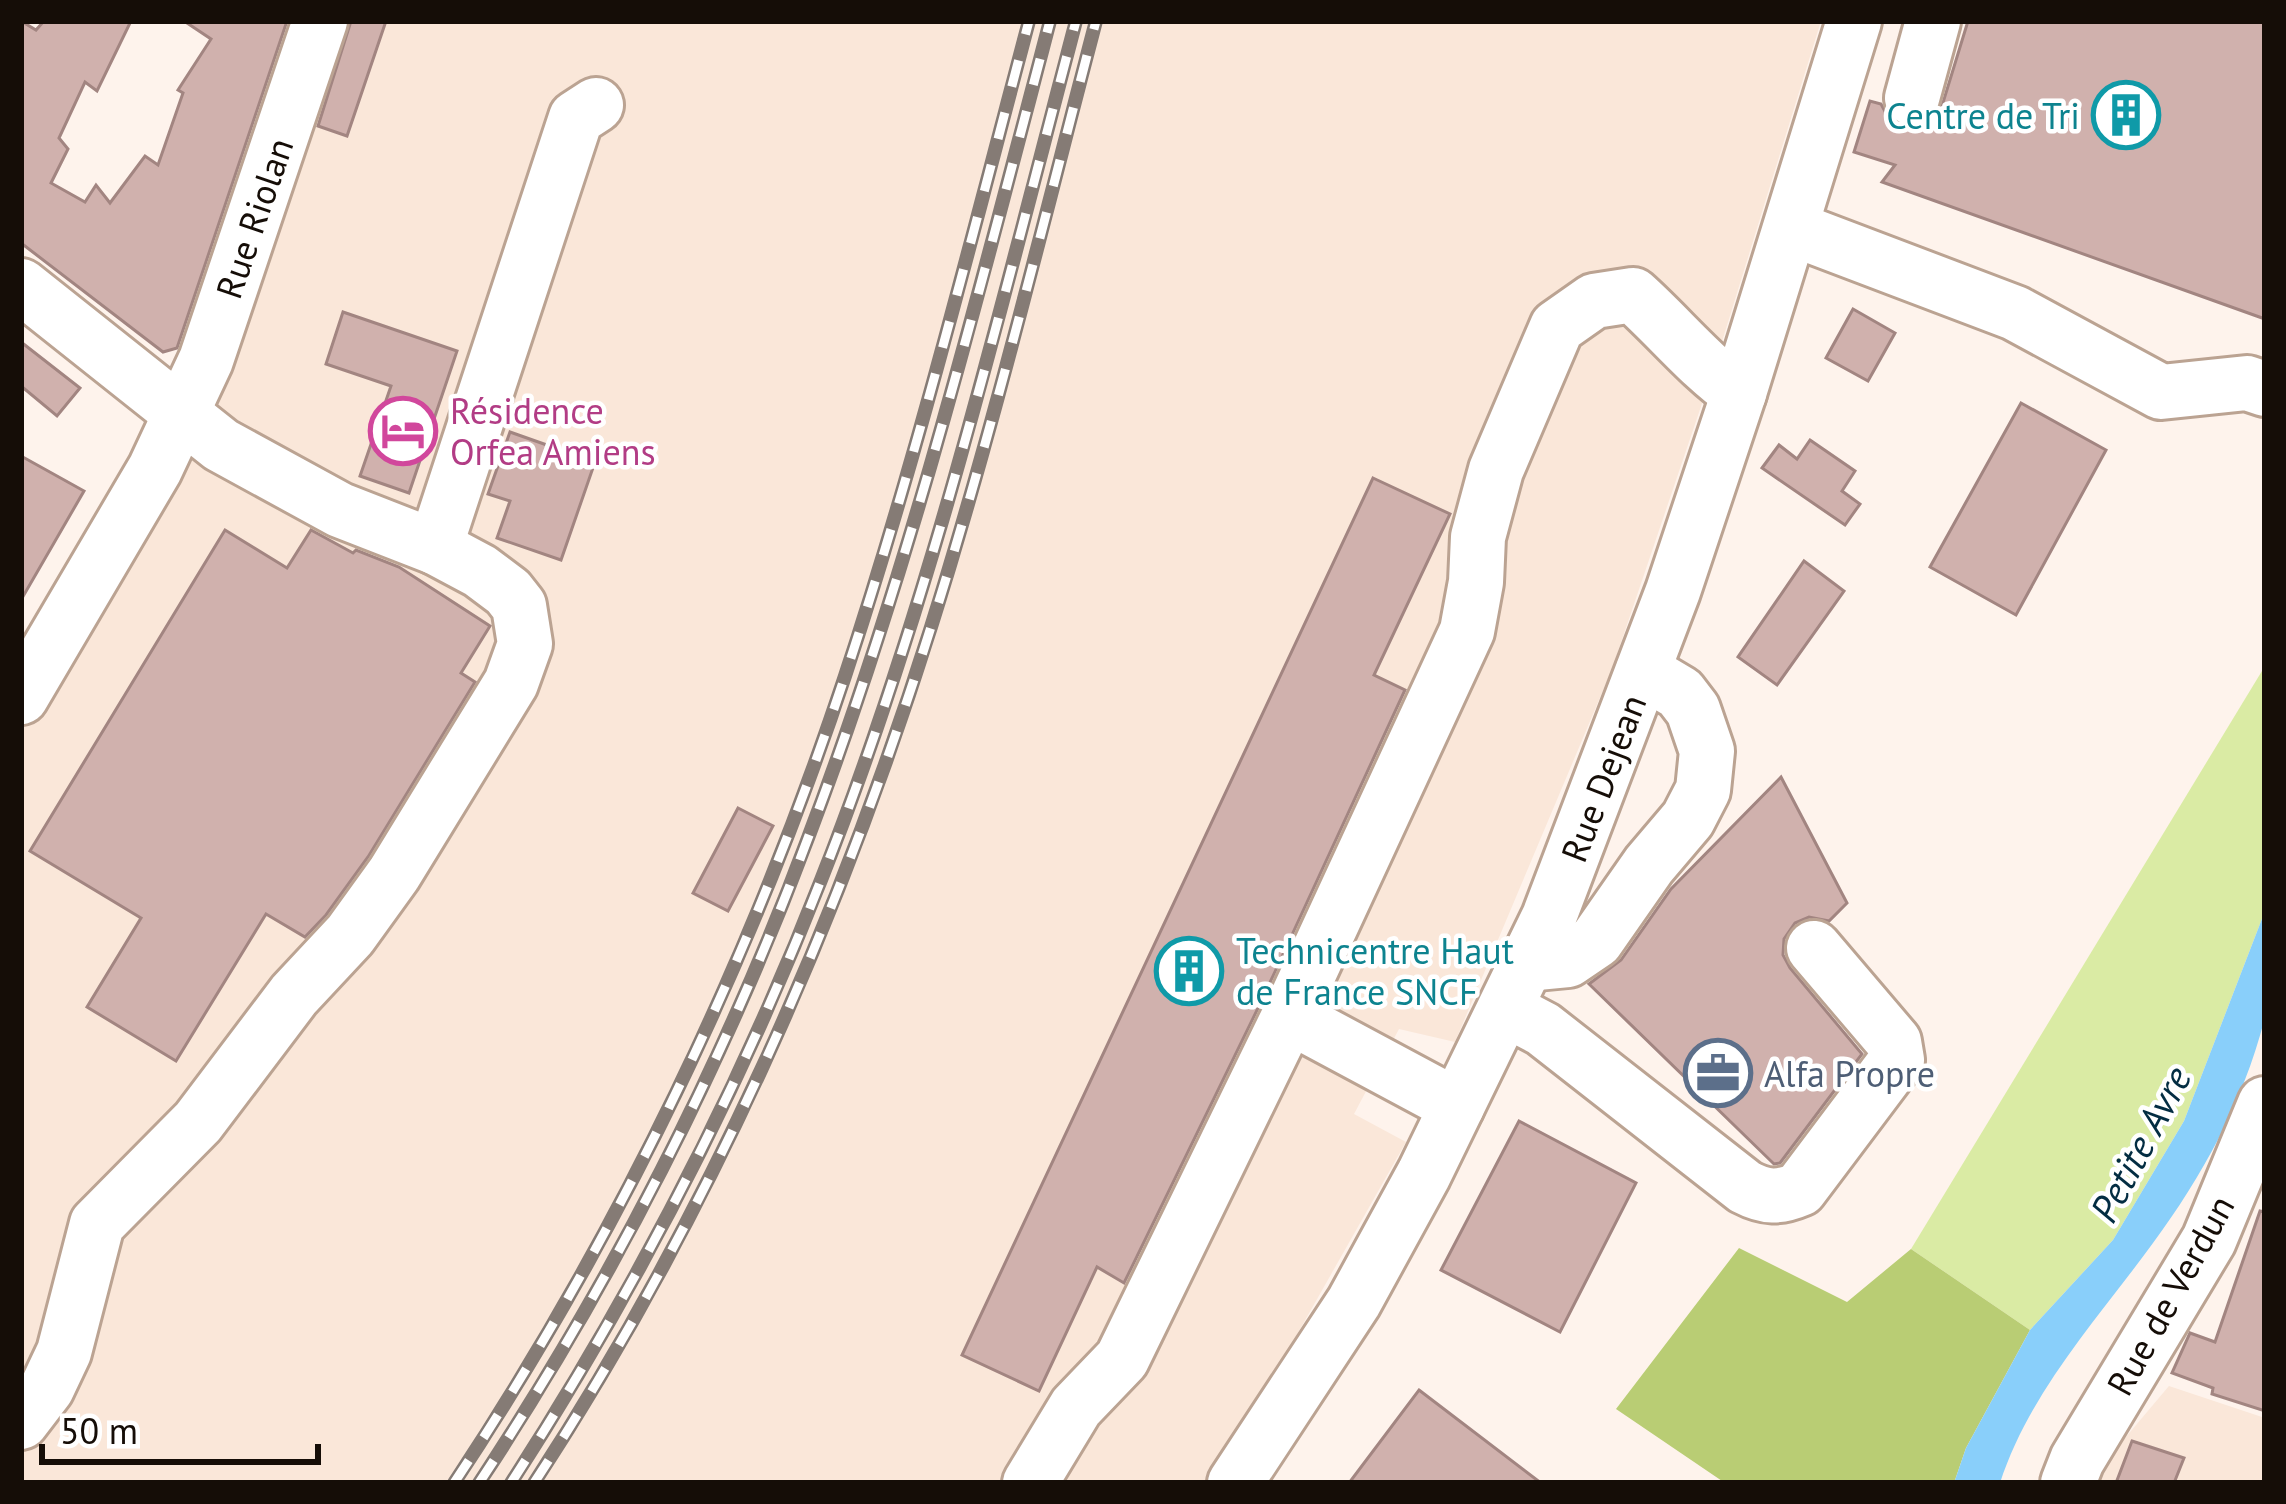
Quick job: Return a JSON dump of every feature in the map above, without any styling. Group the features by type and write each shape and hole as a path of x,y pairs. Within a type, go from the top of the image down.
{"street":[{"name":"Rue Riolan","path":"21,697 184,413 320,21"},
{"name":"Rue Dejean","path":"1235,1483 1354,1302 1550,917 1643,671 1739,394 1854,21"},
{"path":"1912,98 1933,21"},
{"path":"435,547 576,118 596,105"},
{"path":"1791,228 2015,313 2161,392 2247,383 2265,389"},
{"path":"21,286 220,445 340,510 435,547 480,571 519,606 525,644 511,683 394,874 350,935 294,995 198,1122 97,1224 64,1352 47,1388 21,1423"},
{"path":"1030,1483 1076,1407 1122,1359 1467,631 1478,537 1496,470 1557,327 1594,301 1633,295 1712,374 1739,394"},
{"path":"1643,671 1680,694 1693,710 1707,751 1703,790 1688,819 1596,940 1515,986 1543,1030 1745,1187 1781,1197 1800,1189 1897,1060 1894,1042 1814,948"},
{"path":"1288,1016 1457,1106"},
{"name":"Rue de Verdun","path":"2068,1483 2077,1460 2210,1240 2265,1104"}],"shaded area":[{"path":"339,21 1821,21 1712,374 1612,669 1455,1042 1399,1029 1354,1114 1406,1142 1248,1421 1204,1483 21,1483 21,722"},
{"path":"2169,1386 2265,1418 2265,1483 2095,1483 2104,1463"}],"green space":[{"path":"2265,666 2265,911 2184,1121 2113,1240 2030,1330 1911,1249"},
{"path":"1739,1248 1847,1302 1911,1249 2030,1330 1966,1448 1954,1483 1725,1483 1616,1409"}],"water":[{"path":"2265,911 2268,981 2264,1021 2245,1081 2204,1165 2171,1218 2047,1387 2000,1483 1954,1483 1966,1448 2030,1330 2113,1240 2184,1121"}],"building":[{"path":"21,21 36,30 44,21 131,21 97,91 85,82 59,138 68,149 51,183 85,202 96,185 110,203 145,156 158,165 183,93 178,90 211,39 184,21 287,21 177,348 163,352 21,243"},
{"path":"351,21 386,21 347,136 318,126"},
{"name":"Centre de Tri","path":"1968,21 2265,21 2265,319 1882,182 1895,165 1854,152 1870,101 1881,104 1889,119 1903,128 1919,129 1933,121"},
{"path":"1853,309 1895,333 1868,381 1826,358"},
{"name":"Résidence Orfea Amiens","path":"343,312 457,351 409,493 360,476 391,386 326,364"},
{"path":"21,342 80,388 57,416 21,386"},
{"path":"2021,403 2106,450 2016,615 1930,567"},
{"path":"510,432 595,462 561,560 497,538 510,501 488,494"},
{"path":"1810,440 1855,471 1842,491 1860,504 1845,525 1762,468 1779,445 1797,459"},
{"path":"21,456 84,491 21,600"},
{"name":"Technicentre Haut de France SNCF","path":"1373,478 1450,514 1374,675 1405,690 1124,1283 1097,1267 1039,1391 962,1355"},
{"path":"225,530 287,568 311,530 353,553 356,550 399,567 490,626 461,673 475,682 368,857 305,937 266,914 176,1061 87,1007 141,918 30,851"},
{"path":"1804,561 1844,591 1777,685 1738,657"},
{"path":"1781,777 1847,903 1829,921 1809,917 1795,923 1784,939 1783,955 1862,1054 1780,1163 1774,1164 1589,984 1621,960 1671,889"},
{"path":"738,808 773,826 728,911 693,893"},
{"path":"1519,1121 1636,1183 1560,1332 1441,1270"},
{"path":"2260,1211 2265,1212 2265,1411 2212,1394 2213,1388 2172,1373 2190,1333 2215,1342"},
{"path":"1419,1390 1541,1483 1349,1483"},
{"path":"2132,1441 2184,1458 2174,1483 2116,1483"}],"railway":[{"path":"454,1483 571,1292 625,1193 676,1093 767,887 845,676 896,514 1029,21"},
{"path":"479,1483 574,1329 661,1170 740,1006 808,838 910,535 1050,21"},
{"path":"511,1483 599,1339 681,1189 755,1036 821,880 930,562 1076,21"},
{"path":"534,1483 597,1383 710,1175 762,1068 854,850 954,552 1096,21"}],"place":[{"name":"Centre de Tri","path":"2126,115"},
{"name":"Résidence Orfea Amiens","path":"403,431"},
{"name":"Technicentre Haut de France SNCF","path":"1189,971"},
{"name":"Alfa Propre","path":"1718,1073"}],"water label":[{"name":"Petite Avre","path":"2140,1144"}]}
